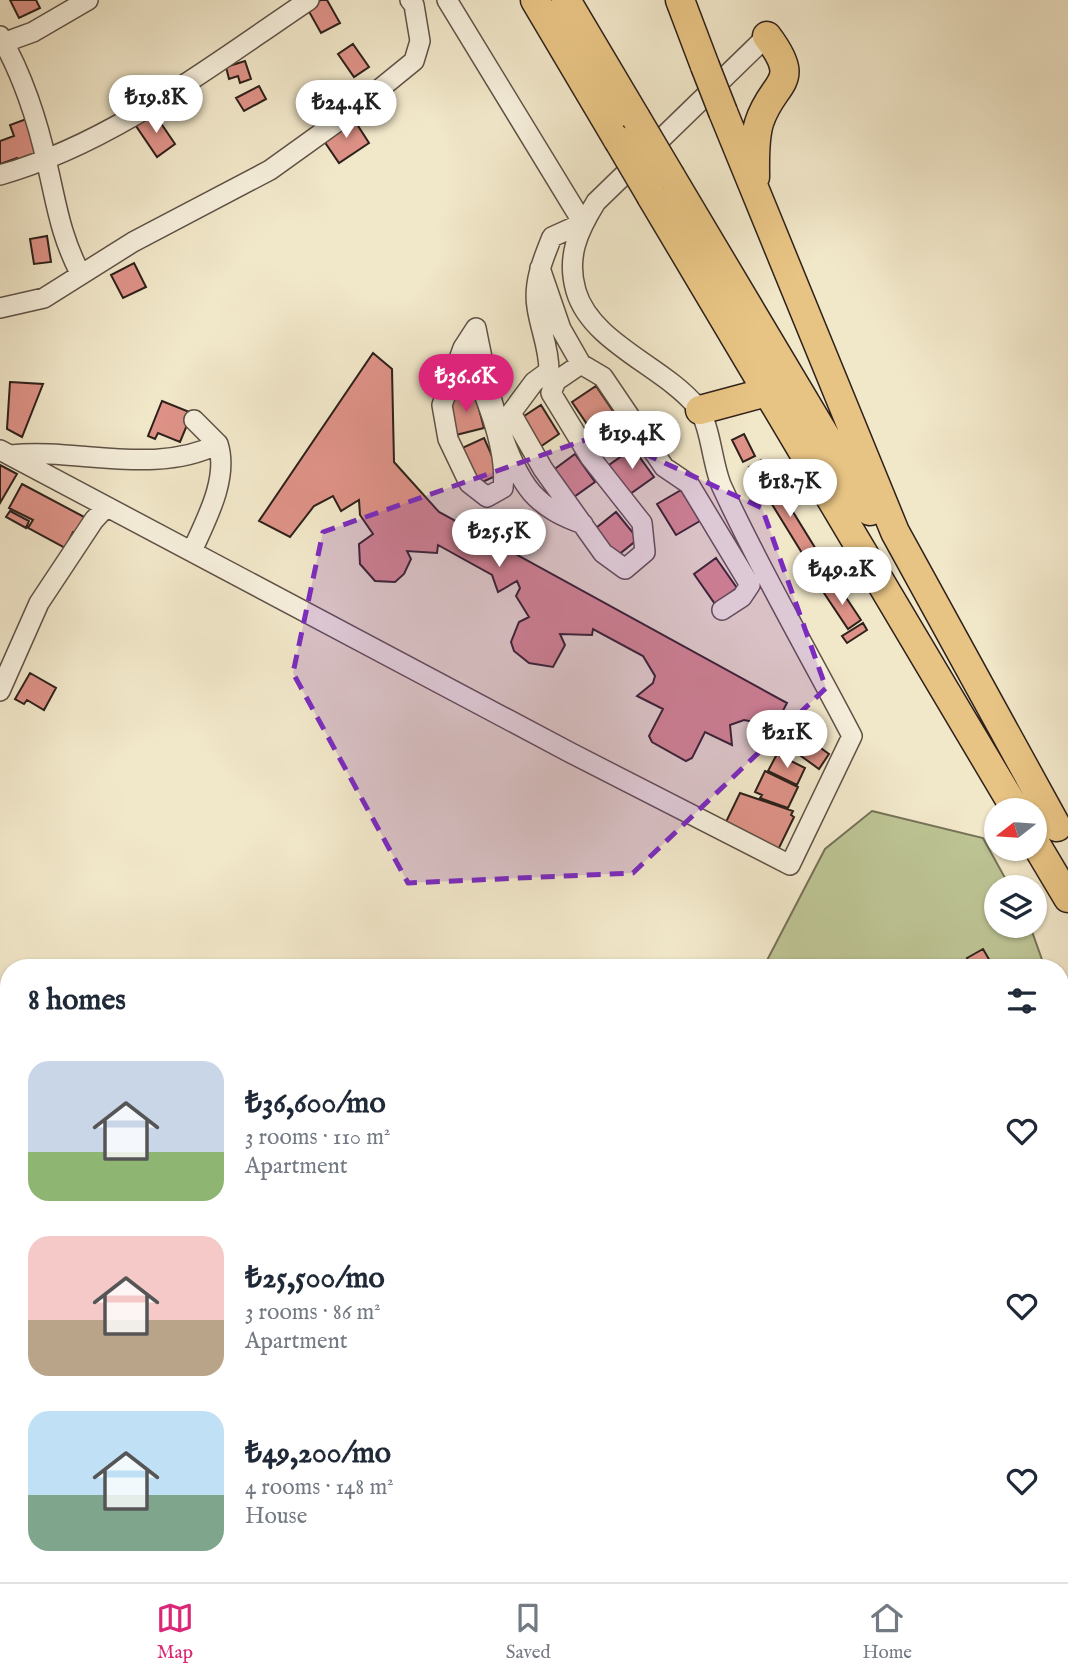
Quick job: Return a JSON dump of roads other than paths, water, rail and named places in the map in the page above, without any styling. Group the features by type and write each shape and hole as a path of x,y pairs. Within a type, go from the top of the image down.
{"highway":[{"path":"524,0 622,129"},
{"path":"535,0 661,186 1053,838"},
{"path":"566,0 622,129"},
{"path":"680,0 723,113 895,532 1053,838 1068,898"},
{"path":"756,194 754,150 760,122 785,79 785,66 767,36"},
{"path":"661,186 767,392 1009,798"},
{"path":"700,410 767,392"}],"street":[{"path":"80,273 64,240 47,160 30,106 1,41 33,32 88,0"},
{"path":"0,175 47,160 161,99 309,0"},
{"path":"0,308 44,298 133,242 270,170 414,61 419,41 410,0"},
{"path":"447,0 583,223"},
{"path":"5,453 571,753 790,864 852,736 720,485 700,410 682,390 618,344 587,313 576,293 571,264 577,233 596,202 767,36"},
{"path":"581,364 556,381 551,393 597,467 642,523 645,552 625,569 603,553 543,469 511,413 534,382 548,371 549,351 536,305 540,268 552,237 583,223"},
{"path":"540,268 561,329 581,364 603,377 664,467 689,484 750,585 742,597 722,610"},
{"path":"463,348 481,385 503,454 503,488 487,497 469,483 448,439 442,405 463,348 476,328 487,383 511,455 532,493 558,515 583,524"},
{"path":"192,551 215,494 223,459 218,444 194,420"},
{"path":"5,453 172,459 218,444"},
{"path":"0,691 39,603 94,520 105,508"}]}
